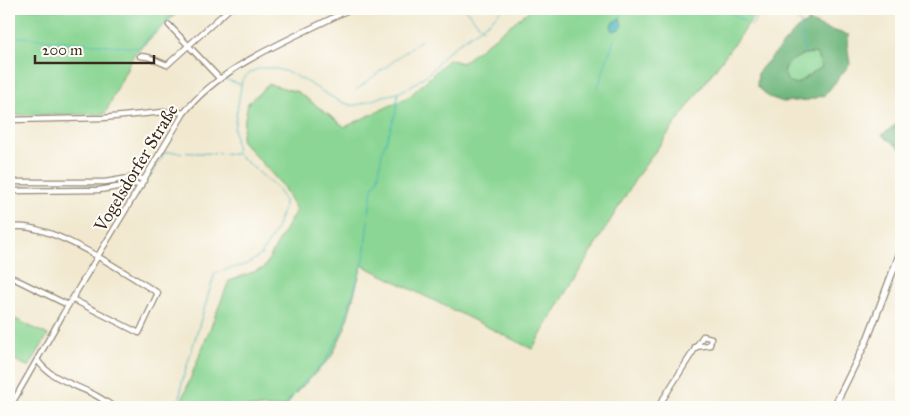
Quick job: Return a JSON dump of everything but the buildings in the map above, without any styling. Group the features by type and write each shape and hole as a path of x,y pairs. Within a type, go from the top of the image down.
{"main road":[{"path":"834,407 867,340 901,250"}],"street":[{"path":"140,56 167,64 229,9"},
{"name":"Vogelsdorfer Straße","path":"12,406 68,305 184,113 202,92 219,78 240,65 350,9"},
{"path":"169,24 219,78"},
{"path":"9,120 103,118 173,111 184,113"},
{"path":"9,182 105,182 134,177 145,180"},
{"path":"9,191 99,190 126,185 141,186"},
{"path":"9,228 26,228 54,235 98,257 158,293 138,333 72,299"},
{"path":"9,276 68,305"},
{"path":"658,407 696,348"},
{"path":"38,361 43,368 58,378 99,397 115,407"},
{"path":"102,407 105,402"}],"green space":[{"path":"9,9 181,9 134,54 105,114 9,115"},
{"path":"531,9 759,9 638,175 532,349 362,265 345,328 331,357 289,400 286,407 186,407 183,397 229,281 264,268 296,210 282,185 241,140 248,103 269,84 298,92 345,127 410,96 449,59 462,63"},
{"path":"809,21 824,28 849,35 847,43 850,64 825,95 808,100 783,102 769,97 757,86 758,72 796,30","holes":["816,53 822,67 796,84 788,82 784,73 787,63 804,54"]},
{"path":"816,53 822,67 796,84 788,82 784,73 787,63 804,54"},
{"path":"901,116 901,149 882,135 898,123"},
{"path":"9,316 48,335 29,367 9,357"}],"water":[{"path":"620,18 622,25 620,29 612,31 611,24"}],"waterway":[{"path":"9,36 138,48 177,9"},
{"path":"465,9 483,29"},
{"path":"179,407 182,382 215,273 247,264 261,255 275,232 284,206 284,200 276,187 237,154 234,129 242,80 255,70 270,68 302,79 345,103 361,104 400,92 416,83 433,69 456,45 490,21 502,9"},
{"path":"620,18 621,9"},
{"path":"725,9 745,22"},
{"path":"751,26 762,9"},
{"path":"785,9 801,23 804,54"},
{"path":"597,90 614,39"},
{"path":"356,90 421,40"},
{"path":"224,79 240,84"},
{"path":"369,215 372,188 378,179 382,152 396,113 398,94"},
{"path":"149,178 165,152 237,154"},
{"path":"9,188 105,184 137,180"},
{"path":"286,407 299,387 325,362 341,332 364,259 368,220"}]}
